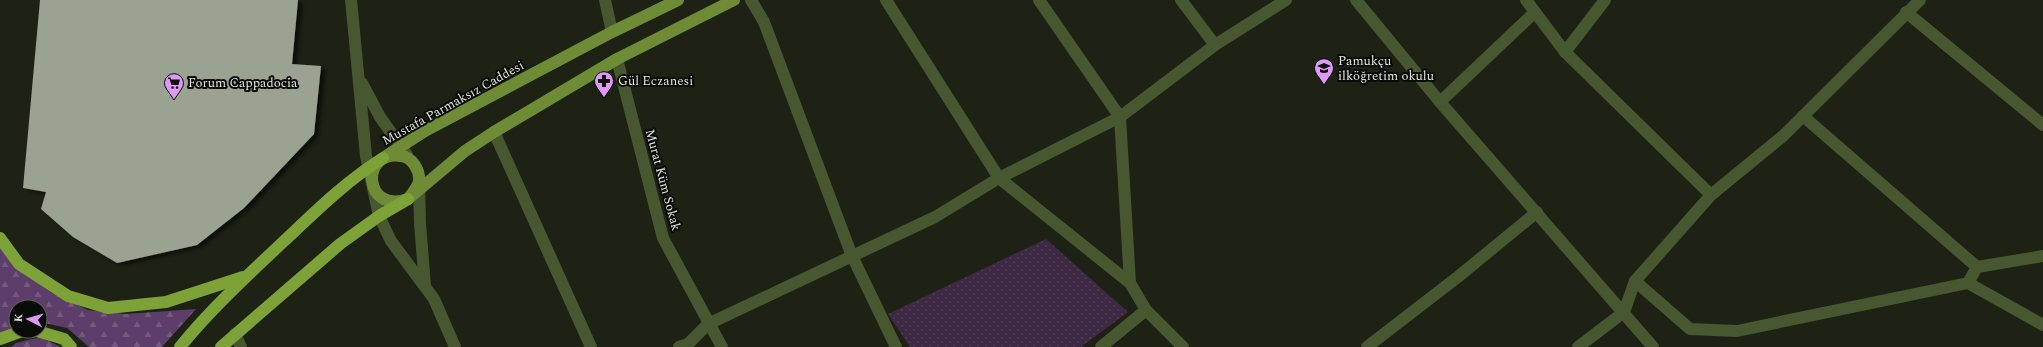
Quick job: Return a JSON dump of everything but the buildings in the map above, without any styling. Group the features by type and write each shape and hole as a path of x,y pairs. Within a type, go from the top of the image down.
{"highway":[{"name":"Mustafa Parmaksız Caddesi","path":"180,347 199,323 246,276 324,204 368,168 383,158"},
{"path":"221,347 340,244 379,216 408,199"},
{"path":"0,238 19,264 68,296 108,308 166,302 246,276"},
{"path":"48,334 64,339 71,347"}],"main road":[{"name":"Mustafa Parmaksız Caddesi","path":"383,158 425,131 612,32 678,0"},
{"path":"418,185 418,171 413,162 404,156 393,155 383,158 376,164 372,173 372,182 375,191 382,198 390,202 399,202 408,199 418,185 494,132 617,58 734,0"}],"street":[{"path":"351,0 368,168 379,216 391,241 434,299 455,347"},
{"path":"605,0 612,32"},
{"path":"751,0 764,22 852,256 895,347"},
{"path":"886,0 999,178 1130,283 1146,310 1183,347"},
{"path":"1039,0 1120,117 1130,283"},
{"path":"1180,0 1215,45"},
{"path":"679,347 688,344 708,324 935,217 999,178 1120,117 1215,45 1286,0"},
{"path":"1356,0 1440,102 1653,347"},
{"path":"1526,0 1565,52 1712,195"},
{"path":"1565,52 1605,0"},
{"path":"1578,347 1624,312 1635,281 1712,195 1783,136 1906,12 1920,0"},
{"path":"1440,102 1535,12"},
{"path":"1906,12 2043,125"},
{"name":"Murat Küm Sokak","path":"617,58 663,238 708,324 722,347"},
{"path":"359,78 380,117 400,147 413,162"},
{"path":"1804,116 1977,267"},
{"path":"494,132 591,347"},
{"path":"418,185 425,286"},
{"path":"1367,347 1459,276 1537,212"},
{"path":"1977,267 2043,256"},
{"path":"1968,283 1977,267"},
{"path":"1635,281 1690,329 1737,331 1968,283 2043,325"},
{"path":"1101,347 1146,310"},
{"path":"235,334 241,347"}],"green space":[{"path":"0,246 24,273 52,293 88,310 125,314 196,309 162,347 89,347 67,328 48,324 48,299 8,299 8,331 0,334"},
{"path":"32,339 44,339 61,347 11,347 16,343"}],"shaded area":[{"path":"1046,239 1128,312 1081,347 910,347 888,314"}],"place":[{"name":"Pamukçu ilköğretim okulu","path":"1324,85"},
{"name":"Gül Eczanesi","path":"604,98"},
{"name":"Forum Cappadocia","path":"174,100"}]}
